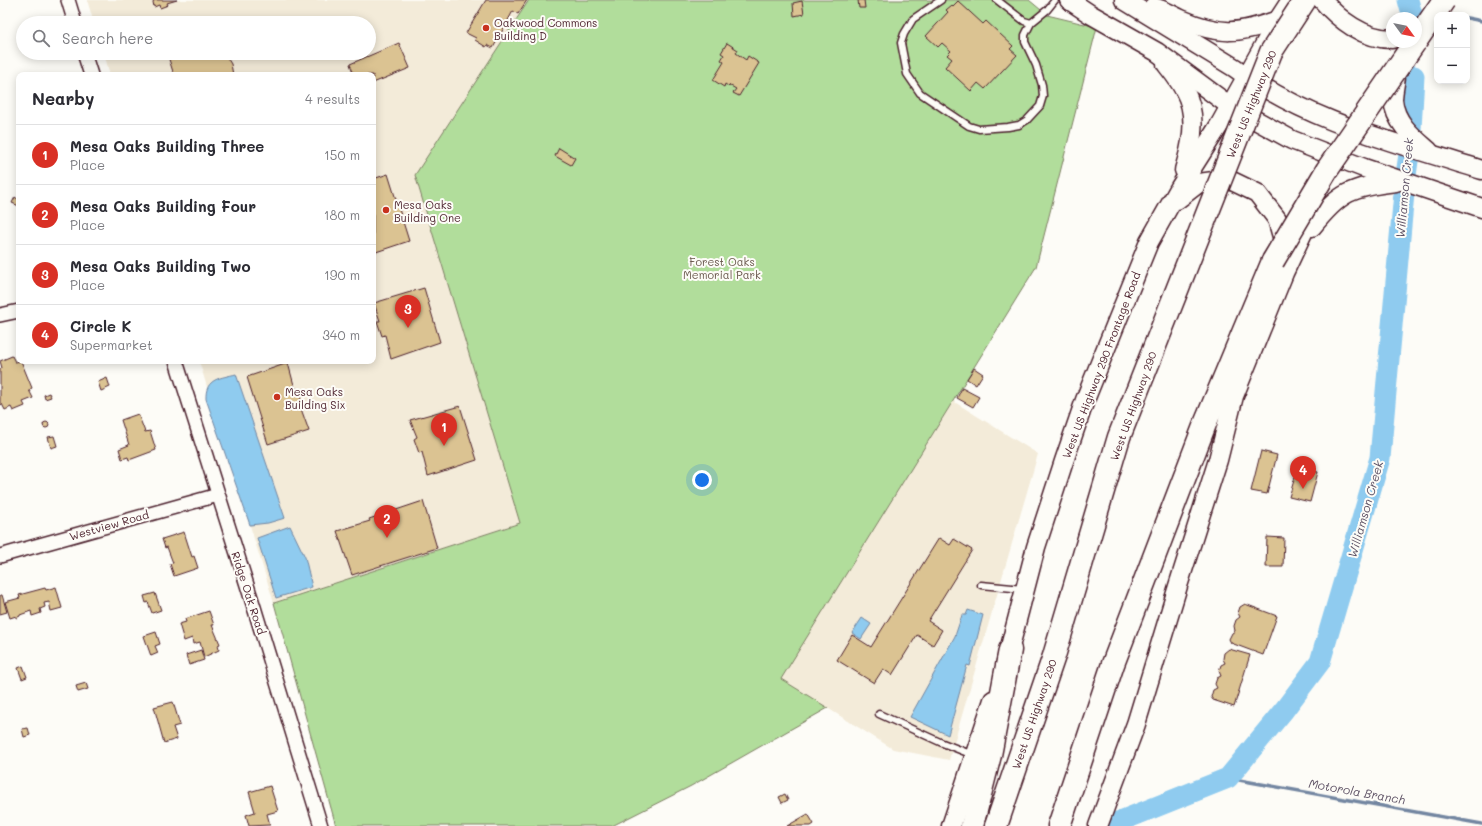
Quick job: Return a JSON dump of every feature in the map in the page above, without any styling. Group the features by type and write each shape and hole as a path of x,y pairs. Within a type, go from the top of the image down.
{"highway":[{"name":"West US Highway 290","path":"996,826 1054,656 1119,437 1271,52 1305,0"},
{"path":"1422,32 1444,0"},
{"path":"1058,826 1113,664 1205,424 1273,261 1327,170 1411,48"},
{"path":"972,826 990,755 1010,650"}],"main road":[{"path":"1069,0 1090,14 1158,52 1230,106 1292,140 1364,168 1481,208"},
{"name":"West US Highway 290 Frontage Road","path":"951,826 1010,650 1036,547 1085,400 1149,242 1180,187 1220,124 1290,0"},
{"path":"1322,0 1334,14 1365,34 1386,39"},
{"path":"1446,12 1455,0"},
{"path":"1125,1 1156,8 1205,29 1228,32 1252,29 1278,20"},
{"path":"1125,1 1297,106 1343,126 1482,170"},
{"path":"1422,29 1434,22"},
{"path":"1098,826 1136,724 1218,460 1234,396 1284,273 1328,180 1358,131 1434,28"},
{"path":"1158,52 1177,78 1188,98 1192,117 1191,147 1180,187"},
{"path":"1396,78 1393,99 1397,114 1403,125 1414,138 1432,154"},
{"path":"1169,206 1198,183 1228,179 1257,193 1268,205 1277,219 1283,240 1284,273"},
{"path":"1296,247 1320,217 1338,198 1349,191 1374,184 1402,181"}],"street":[{"path":"68,0 73,16"},
{"path":"86,60 89,72"},
{"path":"0,316 16,312"},
{"name":"Ridge Oak Road","path":"177,364 321,826"},
{"name":"Westview Road","path":"0,556 218,495"}],"lane":[{"path":"941,0 913,19 904,34 901,43 907,74 920,93 969,126 980,129 1019,125 1027,120 1040,106 1043,96 1042,85 1036,65 1025,42 1025,35 1031,23 1047,10 1055,0"},
{"path":"997,0 1024,21 1031,23"},
{"path":"982,585 1025,589"},
{"path":"879,714 940,742 974,755"}],"shaded area":[{"path":"87,0 529,0 415,175 520,523 274,603 200,364 376,364 376,72 109,72 106,60 376,60 376,16 92,16"},
{"path":"953,401 1038,454 949,760 893,749 781,679"}],"green space":[{"name":"Forest Oaks Memorial Park","path":"529,0 1029,0 1047,15 1097,27 1036,267 781,679 828,708 691,786 612,826 336,826 274,603 520,523 415,175"}],"water":[{"path":"236,374 285,518 268,523 250,525 206,399 206,392 211,383 220,378"},
{"path":"290,526 305,557 312,587 276,598 257,538"},
{"path":"968,610 983,615 970,666 967,665 948,735 910,717 955,636 962,615 966,615"},
{"path":"862,618 871,624 861,639 852,633"}],"building":[{"path":"154,0 177,0 167,3 168,5 160,8 159,5 154,7"},
{"name":"Oakwood Commons Building D","path":"486,0 527,0 518,14 513,11 493,48 487,45 486,47 475,40 476,38 466,33"},
{"path":"858,0 864,0 865,8 859,8"},
{"path":"802,1 804,14 794,16 793,3"},
{"path":"958,1 983,24 986,21 1013,46 1010,49 1017,55 985,89 978,83 971,91 945,67 952,59 947,55 951,51 942,43 938,47 926,36 948,12 946,10"},
{"path":"399,43 410,68 376,82 376,72 353,72 350,64 359,60 376,60 376,53"},
{"path":"727,43 738,50 736,53 746,60 748,56 759,63 739,96 733,93 736,89 725,84 724,87 713,80 724,62 721,60 724,55 721,53"},
{"path":"169,60 228,60 232,72 173,72"},
{"path":"559,148 575,158 571,165 555,156"},
{"name":"Mesa Oaks Building One","path":"388,174 409,241 376,252 376,178"},
{"path":"15,197 16,205 12,203"},
{"path":"424,288 440,342 391,359 385,335 382,336 377,321 380,321 376,309 376,302"},
{"path":"12,356 16,364 22,364 32,388 29,390 33,398 23,402 25,406 13,411 11,407 5,410 2,404 0,405 0,369 2,368 0,361"},
{"name":"Mesa Oaks Building Six","path":"288,364 295,389 297,388 303,405 300,406 309,431 268,444 247,377"},
{"path":"974,368 983,374 976,385 967,379"},
{"path":"107,378 110,387 101,391 98,382"},
{"path":"962,388 979,397 973,407 957,398"},
{"path":"49,393 51,397 45,399 44,395"},
{"path":"460,406 477,460 428,476 422,452 419,453 414,439 417,437 410,420"},
{"path":"138,414 145,432 150,431 156,450 129,460 128,457 122,459 119,449 129,445 121,420"},
{"path":"46,422 49,425 46,428 43,425"},
{"path":"54,436 57,446 51,448 48,437"},
{"path":"1261,451 1277,455 1267,494 1251,491"},
{"path":"1298,467 1318,472 1310,502 1289,497"},
{"path":"423,501 437,548 352,575 337,531 370,521 369,519"},
{"path":"184,532 192,557 194,556 198,568 174,576 170,564 173,563 167,547 165,548 162,539"},
{"path":"1267,537 1284,538 1283,567 1266,567"},
{"path":"939,538 950,545 954,539 972,550 928,621 942,630 933,645 917,635 892,675 883,669 874,683 837,660 852,635 871,647"},
{"path":"56,587 62,608 51,611 49,602 44,603 45,607 40,609 41,613 32,616 31,611 16,618 16,616 10,618 5,602 20,598 19,595 45,588 46,590"},
{"path":"155,593 161,610 152,613 144,596"},
{"path":"0,595 2,595 7,612 0,614"},
{"path":"1245,604 1277,616 1263,655 1231,643 1229,639 1235,631 1234,626 1236,620 1240,617 1238,613 1240,607"},
{"path":"209,611 214,625 212,625 220,644 218,645 219,650 204,657 200,642 193,644 192,638 184,641 179,624 186,622 185,619"},
{"path":"156,632 160,644 155,646 158,653 151,656 144,636"},
{"path":"1229,649 1250,655 1234,707 1213,700 1211,697 1213,690 1217,688 1215,684 1217,678 1221,676 1219,671 1221,665 1225,663 1223,659 1224,653"},
{"path":"201,650 204,660 189,665 186,655"},
{"path":"23,666 27,677 22,679 18,668"},
{"path":"86,683 88,689 78,692 76,686"},
{"path":"173,702 180,725 173,727 177,739 164,743 154,707"},
{"path":"28,728 30,735 24,737 22,729"},
{"path":"270,786 278,811 267,814 270,825 249,826 246,815 255,812 249,792"},
{"path":"785,794 788,800 782,803 779,797"},
{"path":"808,814 814,824 811,826 787,826"}],"waterway":[{"name":"Williamson Creek","path":"1408,0 1411,12"},
{"path":"1470,19 1482,21"},
{"name":"Williamson Creek","path":"1108,826 1228,778 1284,710 1320,662 1380,458 1405,182 1410,147 1414,76"},
{"name":"Motorola Branch","path":"1228,778 1482,824"}],"place":[{"name":"Oakwood Commons Building D","path":"486,28"},
{"name":"Mesa Oaks Building One","path":"386,210"},
{"name":"Mesa Oaks Building Two","path":"408,328"},
{"name":"Mesa Oaks Building Six","path":"277,397"},
{"name":"Mesa Oaks Building Three","path":"444,446"},
{"name":"Circle K","path":"1303,489"},
{"name":"Mesa Oaks Building Four","path":"387,538"}]}
